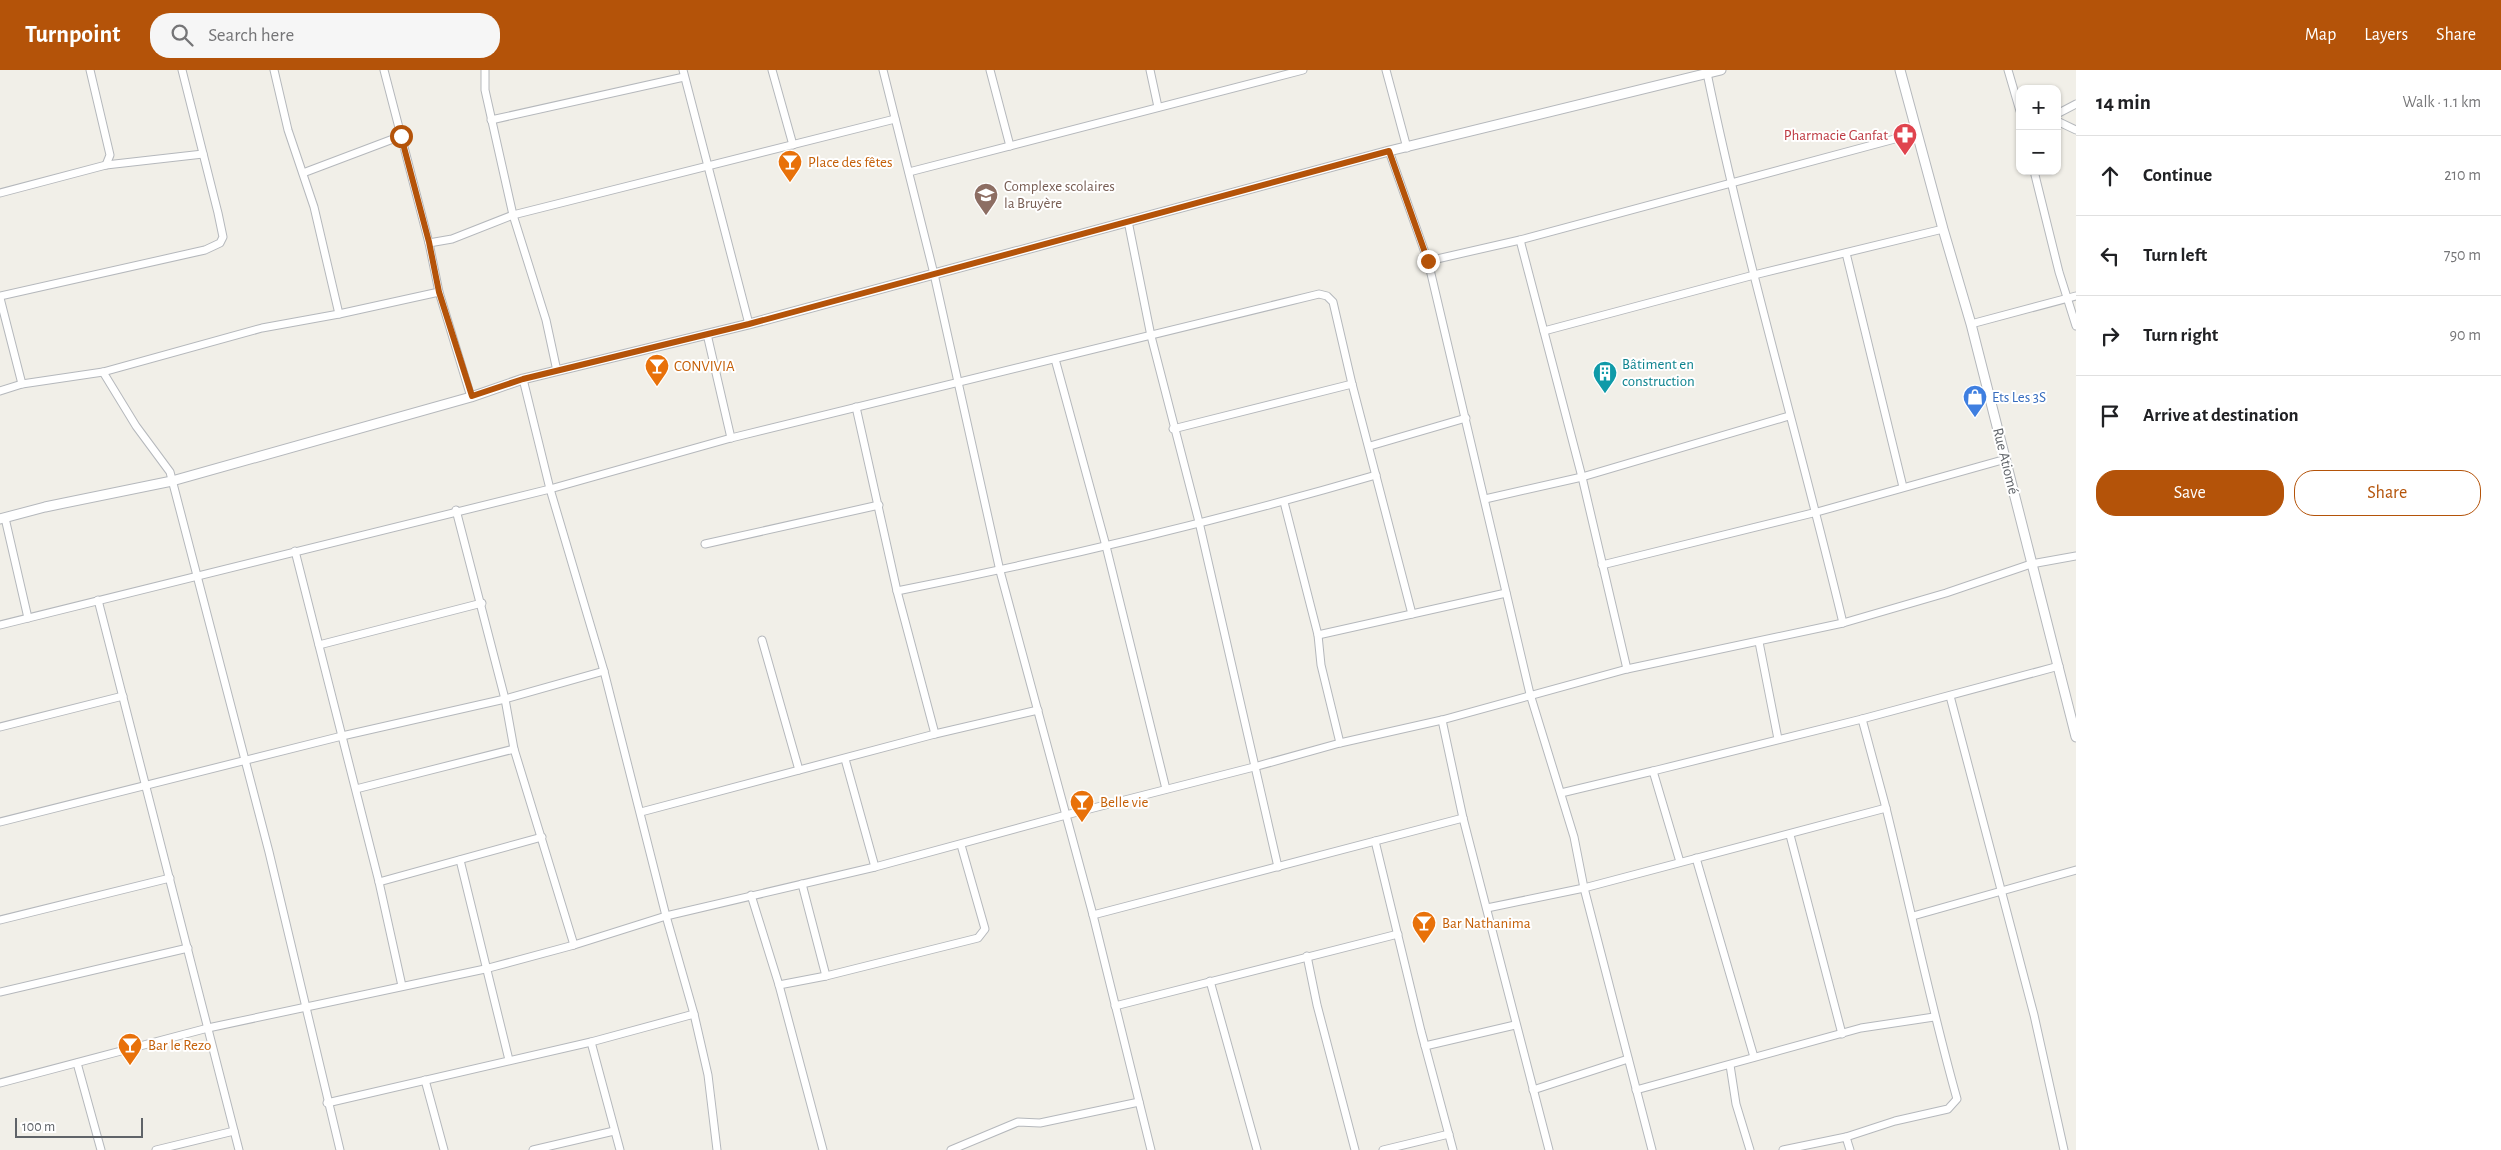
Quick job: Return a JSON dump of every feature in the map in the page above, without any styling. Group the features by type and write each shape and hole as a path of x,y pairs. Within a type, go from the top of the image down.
{"street":[{"path":"90,70 109,151 106,165"},
{"path":"22,384 0,297 215,247 223,238 182,70"},
{"path":"274,70 288,130 314,207 339,314"},
{"path":"384,70 429,242 439,292 472,396"},
{"path":"485,70 485,90 513,215 546,320 557,371"},
{"path":"772,70 793,145"},
{"path":"883,70 934,274 1000,571 1093,916 1150,1150"},
{"path":"990,70 1010,146"},
{"path":"1150,70 1158,108"},
{"path":"909,172 1289,72 1303,70"},
{"path":"1386,70 1407,148"},
{"path":"28,618 2,519 45,507 172,481 472,396 523,379 749,324 1389,151 1721,70"},
{"name":"Rue Atiomé","path":"1900,70 1942,229 1971,324 2076,737"},
{"path":"2008,70 2016,94"},
{"path":"1707,73 1730,183 1789,416 1817,512 1843,623"},
{"path":"492,120 683,74 749,324"},
{"path":"2061,112 2076,104"},
{"path":"429,242 452,239 513,215 895,119"},
{"path":"2061,123 2076,130"},
{"path":"1428,261 1520,240 1917,133"},
{"path":"303,173 401,136"},
{"path":"1389,151 1428,261 1530,694 1574,837 1584,888 1652,1150"},
{"path":"0,194 106,165 203,154"},
{"path":"2035,175 2076,326"},
{"path":"1128,221 1150,336 1198,522 1278,867"},
{"path":"1544,331 1754,275 1942,229"},
{"path":"1520,240 1582,477 1627,668"},
{"path":"1846,253 1903,487"},
{"path":"0,391 22,384 104,372 262,328 339,314 439,292"},
{"path":"0,626 456,510 550,489 731,438 1319,294 1327,296 1333,302 1352,384 1370,446 1412,614"},
{"path":"1971,324 2076,296"},
{"path":"707,334 731,438"},
{"path":"1056,359 1106,546 1166,789"},
{"path":"104,372 136,426 166,465 172,481 269,852 304,1007 340,1150"},
{"path":"523,379 550,489 604,671 666,916 694,1014 708,1075 717,1150"},
{"path":"1173,429 1352,384"},
{"path":"856,407 880,505 897,591 936,734"},
{"path":"1485,499 1582,477 1789,416"},
{"path":"1370,446 1466,418"},
{"path":"1602,565 1817,512 2006,459"},
{"path":"897,591 1000,571 1106,546 1284,502 1376,475"},
{"path":"1284,502 1318,635 1321,665 1340,743"},
{"path":"705,544 880,505"},
{"path":"456,510 482,603 505,699 514,749 574,945"},
{"path":"295,551 379,882 402,986"},
{"path":"0,1083 208,1028 485,969 574,945 666,916 751,894 802,884 962,845 1066,815 1254,768 1340,743 1442,720 1627,668 1843,623 1938,596 2031,564 2076,556"},
{"path":"1318,635 1506,593"},
{"path":"98,600 238,1150"},
{"path":"319,645 482,603"},
{"path":"762,640 799,770"},
{"path":"1759,642 1778,739"},
{"path":"1560,793 1862,720 2059,666"},
{"path":"0,822 342,736 505,699 604,671"},
{"path":"0,727 123,696"},
{"path":"1950,696 2002,890 2064,1150"},
{"path":"641,812 936,734 1038,710"},
{"path":"1442,720 1463,818 1515,1025 1549,1150"},
{"path":"1783,1150 1846,1137 1895,1121 1948,1109 1954,1104 1956,1099 1934,1017 1913,916 1862,720"},
{"path":"356,789 514,749"},
{"path":"845,759 875,867"},
{"path":"1653,771 1680,862"},
{"path":"1487,908 1584,888 1790,835 1886,808"},
{"path":"1093,916 1463,818"},
{"path":"1790,835 1842,1034"},
{"path":"379,882 542,837"},
{"path":"1374,841 1453,1150"},
{"path":"779,985 826,976 978,938 985,929 962,845"},
{"path":"1696,858 1754,1057"},
{"path":"460,860 485,969 509,1060"},
{"path":"1913,916 2076,870"},
{"path":"0,920 170,878"},
{"path":"802,884 826,976"},
{"path":"751,894 779,985 823,1150"},
{"path":"1115,1006 1398,934"},
{"path":"0,992 188,948"},
{"path":"1306,956 1316,1005 1355,1150"},
{"path":"1210,981 1257,1150"},
{"path":"327,1103 591,1042 694,1014"},
{"path":"1636,1090 1861,1028 1934,1017"},
{"path":"1425,1046 1515,1025"},
{"path":"591,1042 620,1150"},
{"path":"1533,1090 1628,1059"},
{"path":"77,1063 101,1150"},
{"path":"1730,1065 1736,1104 1750,1150"},
{"path":"425,1080 444,1150"},
{"path":"951,1150 1018,1122 1040,1123 1139,1102"},
{"path":"533,1150 614,1130"},
{"path":"156,1150 234,1132"},
{"path":"1383,1150 1449,1134"},
{"path":"1846,1137 1850,1150"}],"place":[{"name":"Pharmacie Ganfat","path":"1905,156"},
{"name":"Place des fêtes","path":"790,183"},
{"name":"Complexe scolaires la Bruyère","path":"986,216"},
{"name":"CONVIVIA","path":"657,387"},
{"name":"Bâtiment en construction","path":"1605,394"},
{"name":"Ets Les 3S","path":"1975,418"},
{"name":"Belle vie","path":"1082,823"},
{"name":"Bar Nathanima","path":"1424,944"},
{"name":"Bar le Rezo","path":"130,1066"}],"route":[{"path":"401,136 429,242 439,292 472,396 523,379 749,324 1389,151 1428,261"}]}
